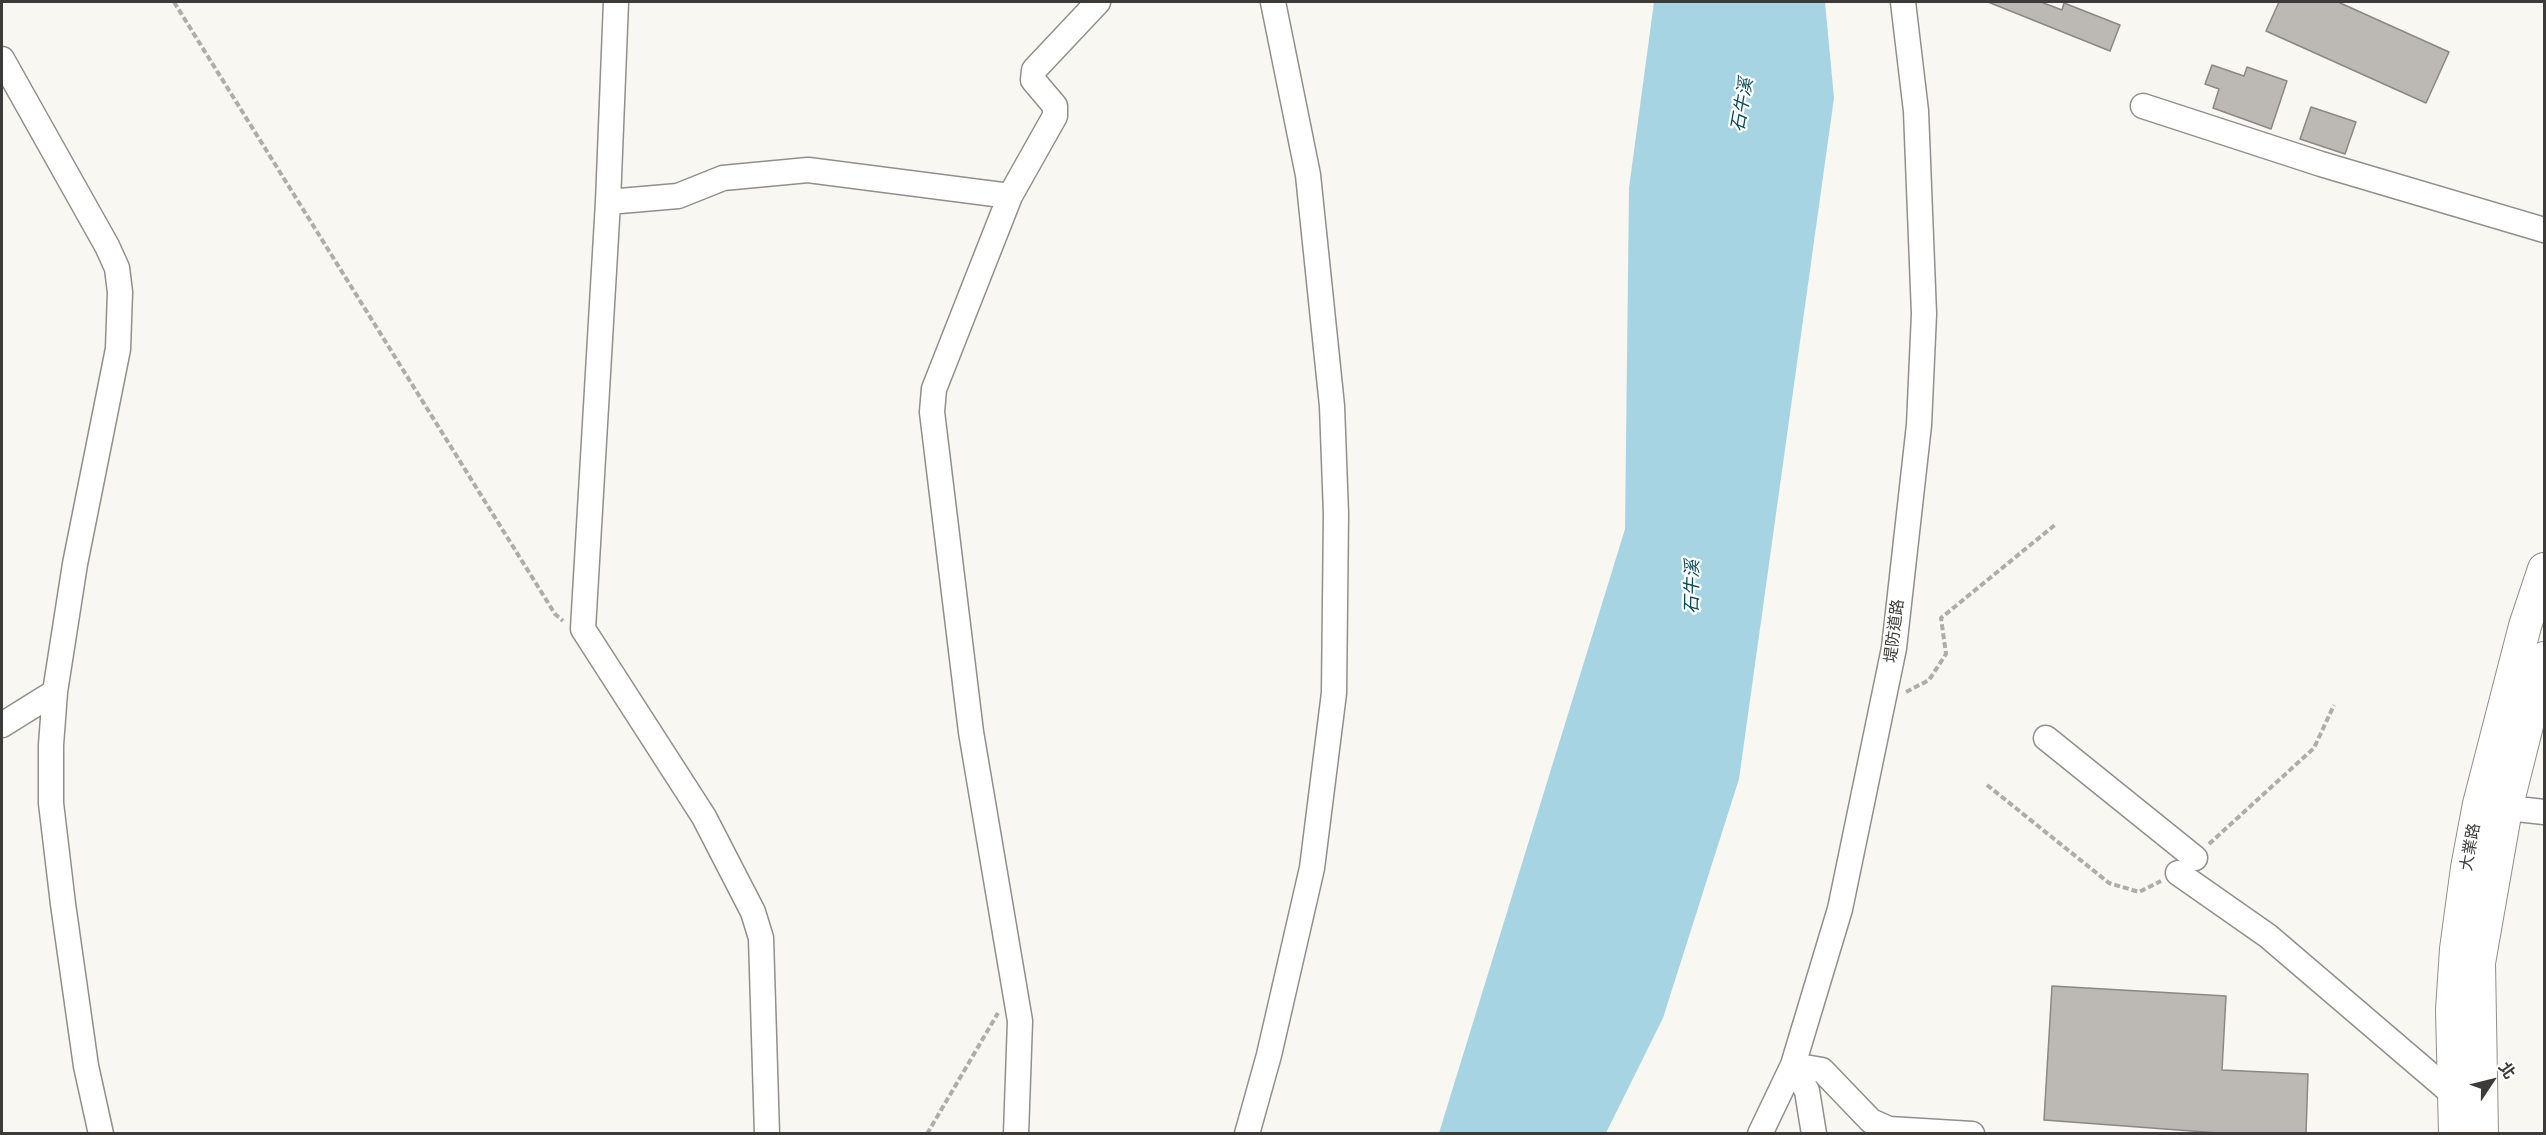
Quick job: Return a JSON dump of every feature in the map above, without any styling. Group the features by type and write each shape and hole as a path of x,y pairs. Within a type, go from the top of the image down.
{"main road":[{"name":"大業路","path":"2482,1134 2479,963 2492,807 2525,626 2544,569"},
{"name":"大業路","path":"2455,1134 2452,1010 2456,949 2467,868 2492,807 2544,658"}],"street":[{"path":"616,2 608,202 583,629 704,817 753,912 761,938 767,1134"},
{"path":"1016,1134 1020,1021 1017,988 971,732 932,412 934,389 1010,196 1055,116 1055,106 1033,80 1034,70 1098,2"},
{"path":"1248,1134 1269,1055 1312,868 1334,693 1336,514 1332,406 1308,175 1273,2"},
{"name":"堤防道路","path":"1760,1134 1792,1065 1840,909 1894,648 1919,414 1924,314 1916,111 1903,2"},
{"path":"2,59 107,246 117,268 120,292 118,349 75,564 55,692 51,745 51,803 87,1066 101,1134"},
{"path":"2143,106 2321,164 2544,230"},
{"path":"608,202 678,196 723,178 808,170 1010,196"},
{"path":"2,725 55,692"},
{"path":"2046,738 2268,936 2454,1095"},
{"path":"2492,807 2544,812"},
{"path":"1792,1065 1807,1091 1814,1134"},
{"path":"1792,1065 1822,1070 1871,1121 1889,1129 1972,1134"}],"path":[{"path":"174,2 555,614 567,624 583,629"},
{"path":"1884,703 1929,680 1940,664 1946,654 1941,618 2056,524"},
{"path":"1987,785 2109,883 2139,892 2187,865 2314,748 2334,705"},
{"path":"927,1134 981,1039 1017,988"}],"water":[{"name":"石牛溪","path":"1654,2 1825,2 1834,98 1739,779 1663,1018 1606,1133 1439,1133 1625,529 1629,188"}],"building":[{"path":"1988,2 2041,2 2062,10 2064,3 2120,25 2110,51"},
{"path":"2279,2 2338,2 2449,52 2426,103 2266,31"},
{"path":"2212,65 2244,76 2247,67 2287,81 2271,129 2213,108 2219,89 2205,84"},
{"path":"2311,107 2356,122 2345,154 2300,139"},
{"path":"2052,986 2226,996 2222,1070 2308,1074 2306,1134 2232,1134 2044,1120"}]}
